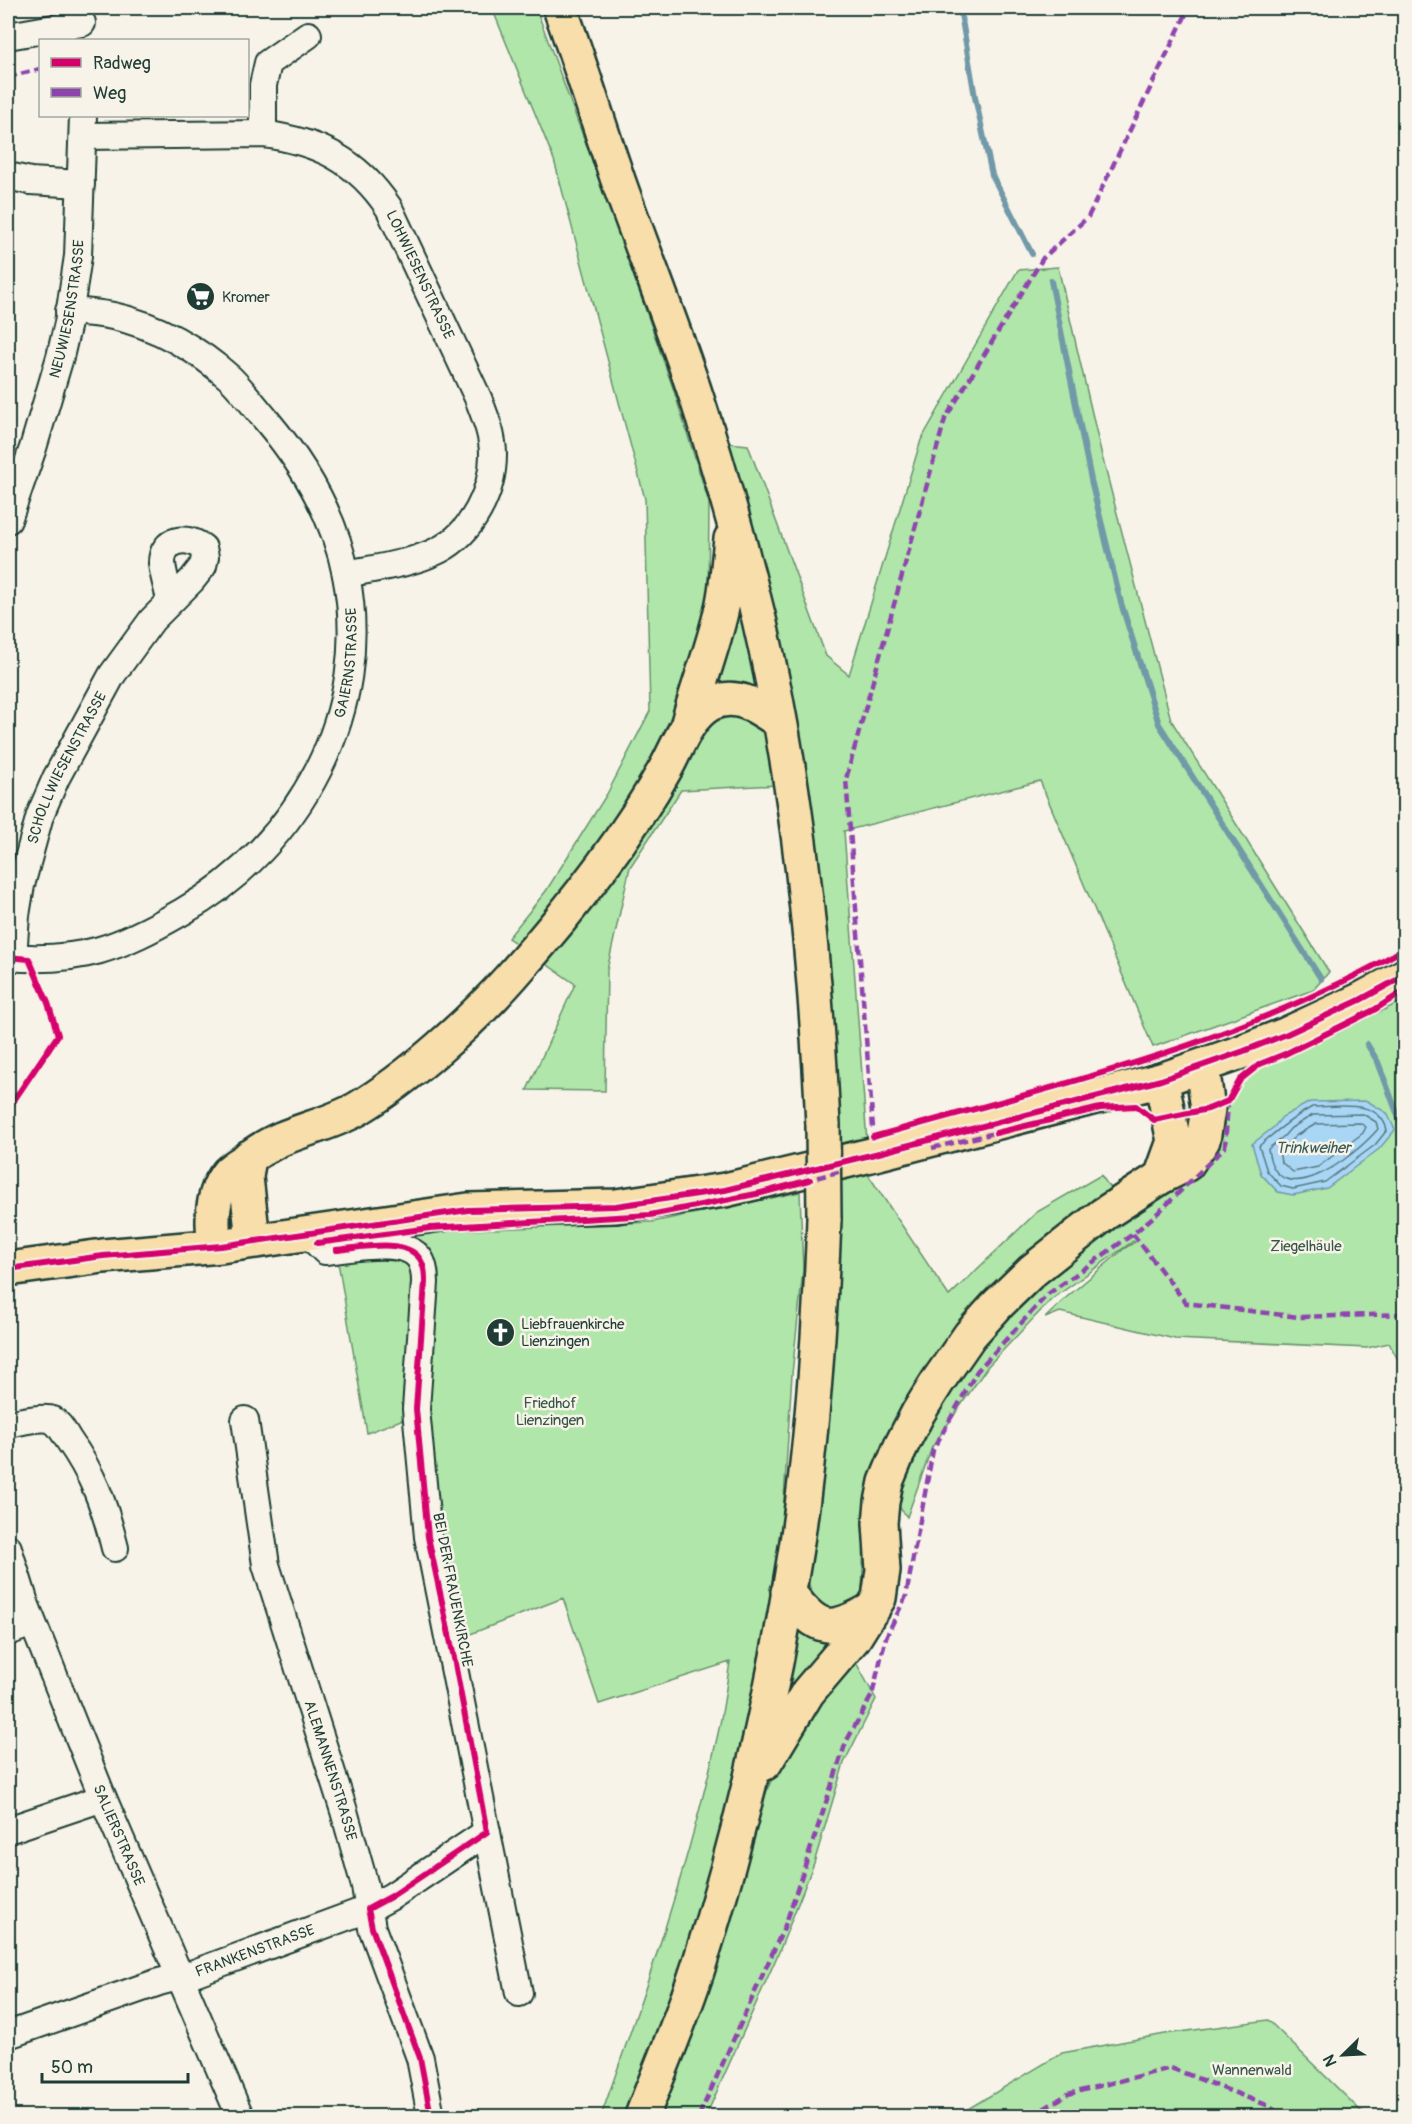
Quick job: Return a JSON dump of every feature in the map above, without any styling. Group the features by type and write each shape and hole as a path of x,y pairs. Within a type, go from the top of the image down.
{"main road":[{"path":"560,8 618,180 697,398 734,519 759,621 780,722 795,818 812,962 823,1125 824,1219 813,1408 788,1592 765,1719 749,1791 698,1967 642,2116"},
{"path":"686,730 722,609 734,519"},
{"path":"215,1246 212,1226 218,1188 230,1172 258,1150 282,1138 337,1120 358,1108 405,1075 467,1021 506,983 558,924 604,863 650,795 686,730 703,709 712,703 733,699 749,702 780,722"},
{"path":"8,1269 103,1256 215,1246 468,1210 616,1206 725,1190 1161,1080 1287,1034 1360,1000 1404,976"},
{"path":"749,1791 808,1692 854,1638 879,1598 882,1587 880,1523 886,1482 901,1446 938,1381 970,1335 1032,1271 1095,1221 1161,1177 1187,1164 1203,1140 1208,1109 1202,1066"},
{"path":"1161,1080 1174,1142 1161,1177"},
{"path":"249,1157 246,1177 253,1240"},
{"path":"788,1592 804,1613 819,1622 833,1626 847,1623 873,1609"}],"street":[{"path":"8,36 82,24"},
{"path":"263,134 263,85 268,63 309,35"},
{"name":"LOHWIESENSTRASSE","path":"83,126 263,134 291,138 318,147 358,171 375,187 389,208 478,398 489,427 493,455 490,479 483,502 462,534 440,550 425,556 346,574"},
{"name":"NEUWIESENSTRASSE","path":"8,520 12,495 60,357 69,311 78,256 83,126"},
{"path":"8,176 30,181 81,184"},
{"name":"GAIERNSTRASSE","path":"10,957 51,959 73,957 116,946 199,902 233,878 285,823 311,782 340,721 352,645 346,574 326,515 297,460 267,421 231,379 194,351 145,325 112,315 69,311"},
{"name":"SCHOLLWIESENSTRASSE","path":"10,957 21,885 40,815 56,778 112,675 170,600"},
{"name":"BEI DER FRAUENKIRCHE","path":"314,1231 317,1243 325,1251 394,1245 415,1253 422,1261 425,1282 416,1409 428,1537 453,1653 519,1993"},
{"path":"8,1424 51,1419 59,1426 83,1461 95,1484 104,1505 116,1548"},
{"name":"ALEMANNENSTRASSE","path":"245,1420 266,1565 344,1811 364,1886 372,1928 420,2058 431,2116"},
{"name":"SALIERSTRASSE","path":"8,1548 32,1623 103,1798 240,2116"},
{"path":"8,1632 32,1623"},
{"path":"8,1830 103,1798"},
{"name":"FRANKENSTRASSE","path":"8,2035 368,1909 392,1896 487,1832"}],"green space":[{"path":"492,8 536,8 673,388 709,503 708,605 689,678 645,772 563,895 523,948 508,938 546,891 607,794 650,711 645,499 554,160"},
{"path":"1058,267 1102,456 1171,720 1329,972 1313,990 1153,1047 1040,781 844,831 867,1142 834,1148 719,442 748,445 826,656 849,675 921,440 1018,270"},
{"path":"741,608 758,687 756,688 720,682 738,609"},
{"path":"732,710 755,719 765,731 778,785 681,790 630,867 607,970 605,1091 527,1090 575,984 542,961 709,720"},
{"name":"Ziegelhäule","path":"1404,1000 1404,1371 1389,1343 1367,1348 1175,1339 1060,1312 1045,1318 1068,1296 1135,1242 1133,1241 1051,1300 988,1366 932,1447 907,1517 892,1498 902,1463 978,1344 1026,1295 1218,1123 1232,1088 1268,1058 1337,1033"},
{"path":"867,1173 949,1296 1037,1212 1101,1175 1110,1188 1056,1232 865,1514 862,1593 843,1610 818,1605 805,1576 837,1178"},
{"name":"Friedhof Lienzingen","path":"800,1192 803,1270 792,1374 783,1514 767,1623 758,1659 741,1759 703,1899 663,2017 625,2116 601,2116 649,1976 693,1834 719,1729 730,1662 599,1704 563,1598 460,1638 422,1412 367,1433 337,1256 380,1250 425,1232 652,1222"},
{"path":"799,1629 824,1641 825,1644 788,1694 784,1694"},
{"path":"853,1657 876,1699 844,1763 814,1863 779,1952 706,2116 657,2116 752,1828 781,1756"},
{"name":"Wannenwald","path":"1268,2020 1366,2116 956,2116 1062,2053 1165,2034"}],"water":[{"name":"Trinkweiher","path":"1367,1101 1387,1113 1395,1130 1379,1149 1327,1188 1293,1195 1278,1192 1261,1174 1252,1144 1274,1127 1282,1117 1310,1102"}],"waterway":[{"path":"960,8 975,97 992,175 1032,254"},
{"path":"1051,281 1091,480 1121,603 1159,724 1321,979"},
{"path":"1367,1044 1378,1062 1404,1132"}],"marked path":[{"path":"874,1141 846,779 945,419 1043,258 1088,217 1189,8"},
{"path":"8,77 39,69"},
{"path":"699,2116 786,1923 846,1742 872,1695 886,1637 906,1596 933,1450 977,1371 1048,1294 1133,1234 1160,1211 1225,1147 1228,1101"},
{"path":"932,1148 999,1132"},
{"path":"804,1181 842,1171"},
{"path":"1133,1234 1186,1303 1299,1317 1404,1314"},
{"path":"1032,2116 1068,2094 1171,2068 1269,2106 1282,2116"}],"cycle path":[{"path":"873,1137 1078,1080 1212,1037 1342,982 1404,949"},
{"path":"8,957 29,959 48,1003 58,1035 8,1109"},
{"path":"8,1269 103,1256 221,1246 468,1210 616,1206 725,1190 1161,1080 1287,1034 1360,1000 1404,976"},
{"path":"996,1133 1100,1108 1136,1106 1154,1120 1208,1109 1228,1101 1240,1080 1260,1064 1374,1010 1404,991"},
{"path":"317,1243 430,1228 650,1215 761,1193 810,1180"},
{"path":"336,1250 369,1246 404,1248 413,1252 420,1259 424,1268 416,1409 428,1537 487,1832 392,1896 368,1909 372,1928 420,2058 431,2116"}],"place":[{"name":"Kromer","path":"201,297"},
{"name":"Liebfrauenkirche Lienzingen","path":"500,1333"}]}
